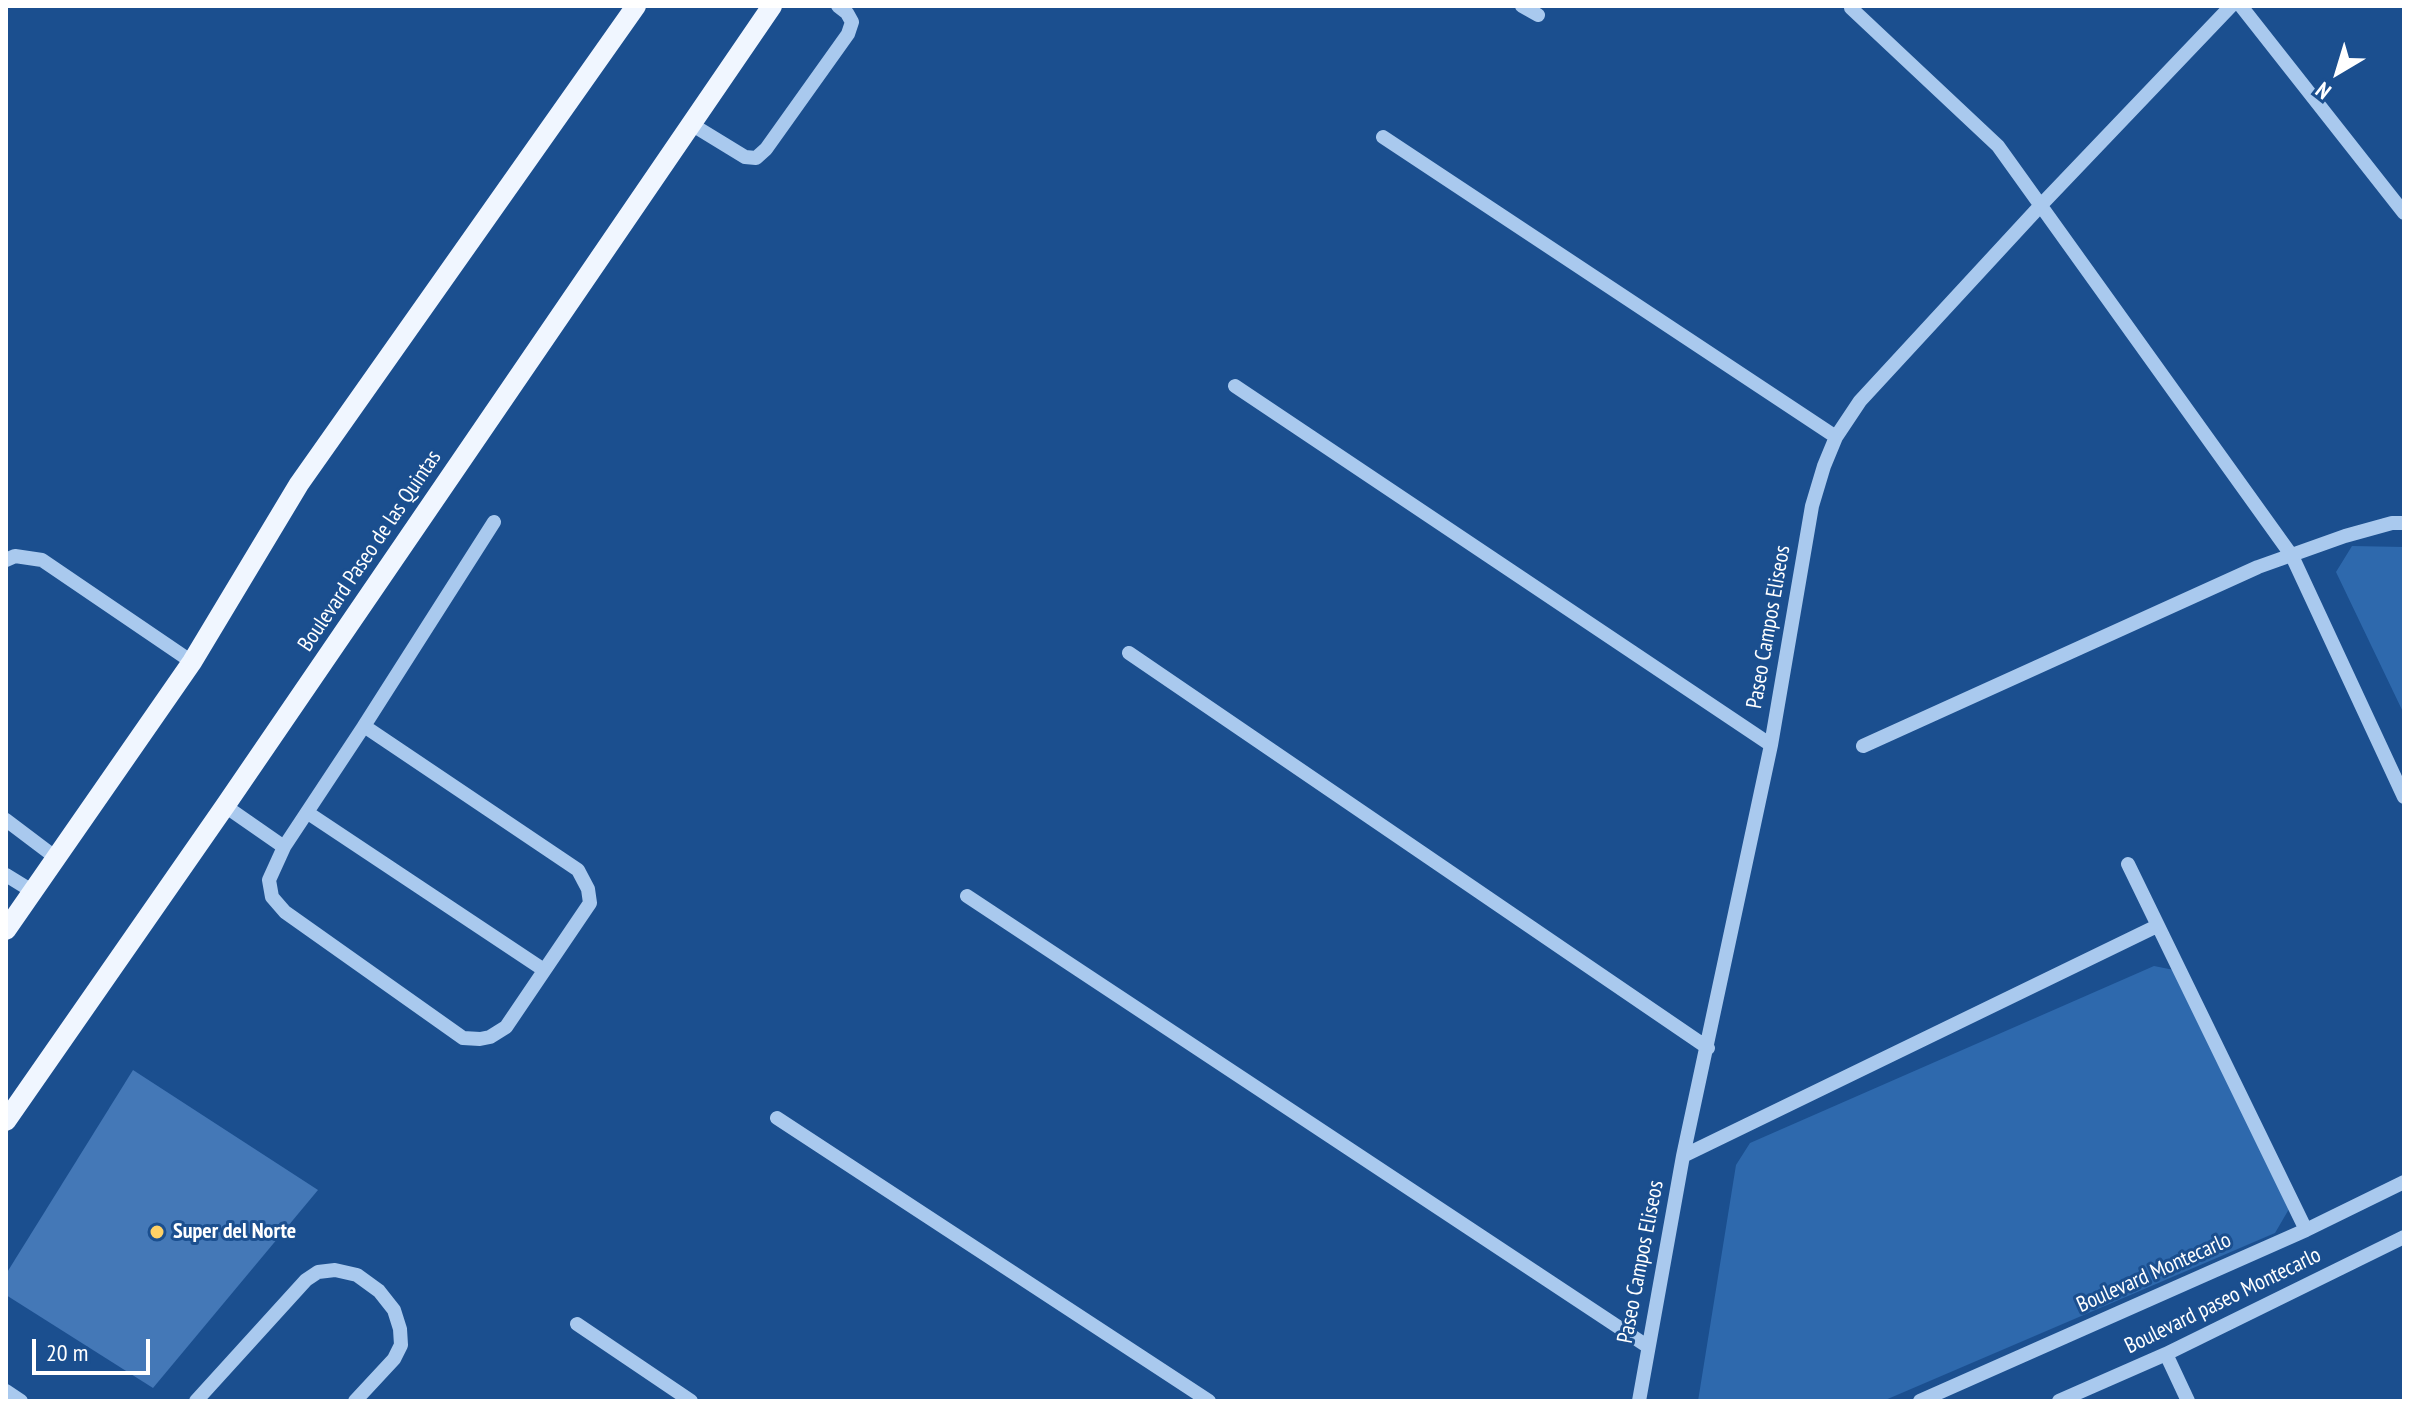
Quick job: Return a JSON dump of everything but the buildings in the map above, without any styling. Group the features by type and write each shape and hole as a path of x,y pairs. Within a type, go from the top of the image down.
{"main road":[{"path":"6,930 192,662 299,484 636,6"},
{"name":"Boulevard Paseo de las Quintas","path":"6,1121 772,6"}],"street":[{"path":"691,124 745,157 756,158 766,149 848,34 852,22 838,6"},
{"path":"1522,6 1538,15"},
{"name":"Paseo Campos Eliseos","path":"1639,1401 1683,1156 1771,745 1812,506 1836,437 1860,401 2231,6"},
{"path":"2241,6 2404,213"},
{"path":"1851,8 1998,146 2292,556 2404,797"},
{"path":"1383,137 1836,437"},
{"path":"1235,386 1771,745"},
{"path":"364,726 578,870 588,889 590,903 506,1027 490,1037 463,1038 285,912 272,897 269,880 284,847 494,522"},
{"path":"1863,746 2258,567 2345,536 2392,523 2404,523"},
{"path":"6,560 15,556 42,560 192,662"},
{"path":"1129,653 1708,1048"},
{"path":"225,806 284,847"},
{"path":"308,813 544,970"},
{"path":"6,820 55,857"},
{"path":"2128,864 2306,1230"},
{"path":"6,875 32,891"},
{"path":"967,896 1647,1346"},
{"path":"1683,1156 2157,926"},
{"path":"777,1118 1209,1401"},
{"name":"Boulevard Montecarlo","path":"1920,1401 2306,1230 2404,1182"},
{"name":"Boulevard paseo Montecarlo","path":"2059,1401 2166,1354 2404,1237"},
{"path":"196,1401 306,1280 318,1272 335,1270 357,1275 379,1291 394,1310 400,1329 401,1345 394,1359 355,1401"},
{"path":"577,1324 691,1401"},
{"path":"2166,1354 2188,1401"},
{"path":"6,1391 21,1401"}],"shaded area":[{"path":"2352,546 2404,547 2404,714 2336,572"},
{"path":"2154,966 2174,970 2289,1209 2275,1233 1883,1401 1698,1401 1736,1165 1750,1143"}],"place":[{"name":"Super del Norte","path":"157,1232"}]}
